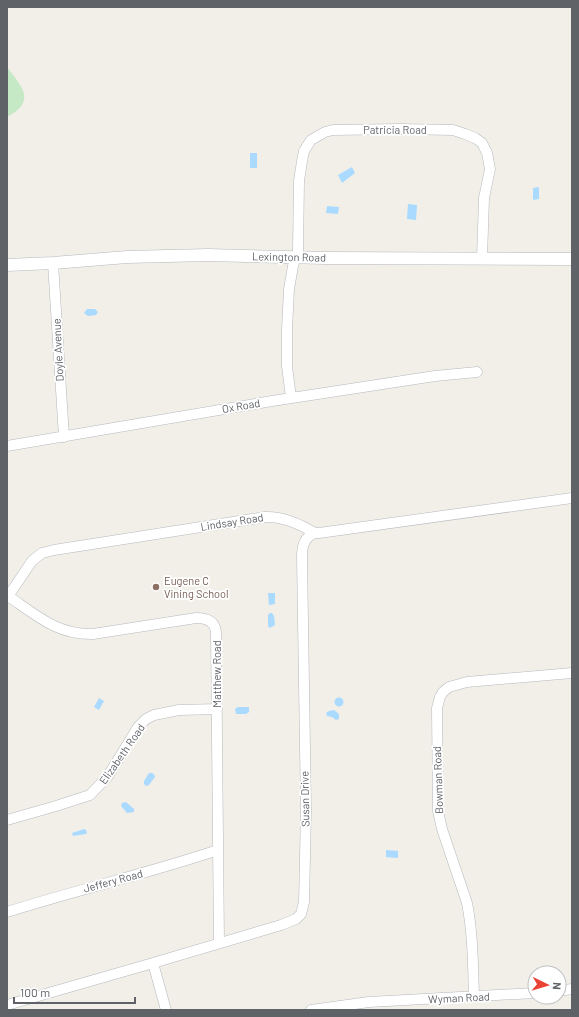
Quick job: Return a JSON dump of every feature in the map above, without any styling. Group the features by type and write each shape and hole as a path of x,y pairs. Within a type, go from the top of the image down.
{"street":[{"name":"Patricia Road","path":"291,398 287,366 289,289 292,266 298,251 299,181 304,151 311,140 325,132 333,130 400,129 453,130 475,138 482,143 487,153 490,169 484,198 482,258"},
{"name":"Lexington Road","path":"7,265 127,257 236,255 296,257 572,259"},
{"name":"Doyle Avenue","path":"53,263 64,437"},
{"name":"Ox Road","path":"7,446 291,398 435,376 477,372"},
{"path":"315,533 572,498"},
{"name":"Lindsay Road","path":"8,597 32,561 42,553 49,551 265,517 275,517 288,520 315,533"},
{"name":"Susan Drive","path":"153,963 291,921 300,914 304,906 306,881 306,810 302,547 306,538 315,533"},
{"name":"Matthew Road","path":"8,597 52,626 62,630 84,634 93,634 196,618 209,620 214,624 216,632 219,943"},
{"name":"Bowman Road","path":"474,997 472,935 469,914 442,829 438,811 438,702 449,687 467,682 572,673"},
{"name":"Elizabeth Road","path":"7,820 90,795 108,776 138,727 146,719 154,715 179,710 217,709"},
{"name":"Jeffery Road","path":"7,912 48,899 179,863 218,850"},
{"path":"7,1005 153,963 166,1010"},
{"name":"Wyman Road","path":"311,1010 368,1002 394,1006 474,997 527,994"}],"green space":[{"path":"7,67 22,87 24,99 22,105 7,117"}],"water":[{"path":"250,153 257,153 257,168 250,168"},
{"path":"352,167 355,173 342,183 338,175"},
{"path":"539,187 539,199 533,200 533,188"},
{"path":"408,204 417,205 416,220 407,219"},
{"path":"327,206 339,207 338,214 326,213"},
{"path":"87,309 95,309 98,312 96,315 88,316 84,313"},
{"path":"268,593 275,593 275,604 269,605"},
{"path":"270,613 274,616 275,625 270,628 268,626 268,615"},
{"path":"339,697 344,702 339,707 334,702"},
{"path":"99,698 104,701 99,710 94,707"},
{"path":"238,707 249,707 249,712 246,714 236,714 235,709"},
{"path":"334,710 339,714 339,719 336,720 327,716 326,713"},
{"path":"149,773 154,774 155,777 149,785 146,786 144,781"},
{"path":"126,802 134,809 134,812 127,813 121,806 122,803"},
{"path":"84,829 86,830 86,834 73,836 72,833"},
{"path":"386,850 398,851 398,858 386,857"}],"place":[{"name":"Eugene C Vining School","path":"156,587"}]}
